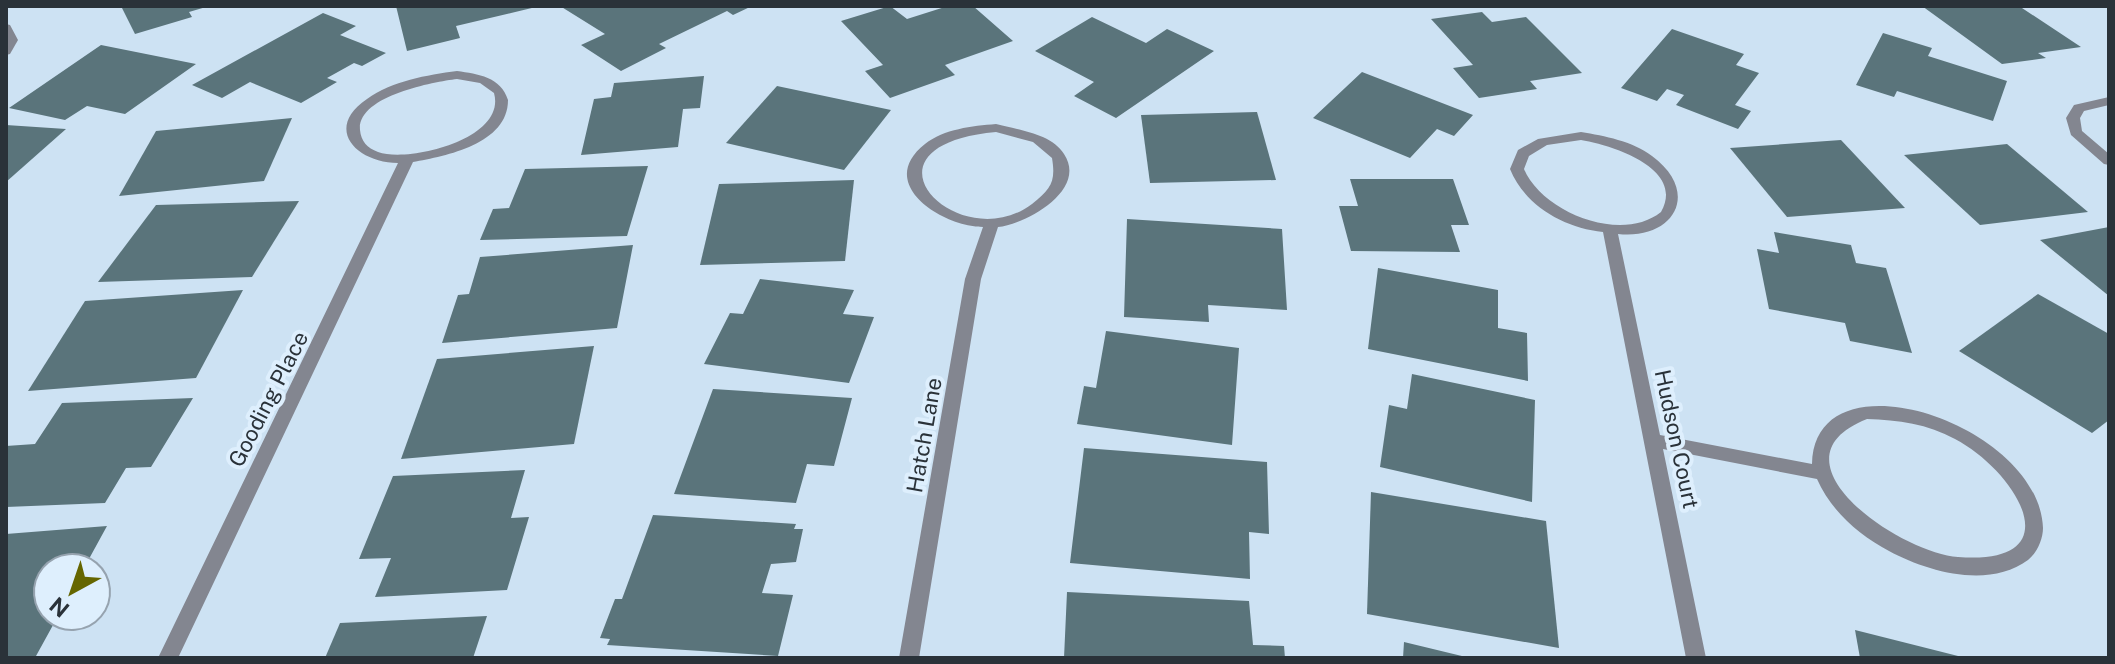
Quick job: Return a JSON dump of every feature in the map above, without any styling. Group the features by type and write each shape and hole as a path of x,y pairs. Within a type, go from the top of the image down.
{"street":[{"path":"6,28 11,31 12,40 6,51"},
{"path":"457,75 478,78 493,85 502,95 503,108 495,122 480,136 446,151 407,159 375,155 355,142 353,129 358,116 370,103 410,82 457,75"},
{"path":"2109,101 2079,108 2073,118 2076,132 2109,161"},
{"path":"996,128 1019,131 1039,139 1054,151 1063,165 1063,181 1055,196 1039,209 1018,218 992,222 944,214 927,202 917,189 915,174 920,159 932,146 950,136 996,128"},
{"path":"1581,136 1628,148 1664,172 1673,187 1674,202 1668,215 1644,227 1610,230 1581,225 1555,214 1534,199 1520,183 1517,167 1523,153 1536,143 1581,136"},
{"name":"Gooding Place","path":"168,658 227,528 360,265 407,159"},
{"name":"Hatch Lane","path":"909,658 973,279 992,222"},
{"name":"Hudson Court","path":"1610,230 1696,658"},
{"path":"1652,440 1823,473 1839,500 1866,527 1902,549 1942,563 1980,569 2011,563 2032,547 2038,525 2030,498 2013,474 1988,451 1926,420 1894,412 1866,412 1842,418 1826,432 1819,451 1823,473"}],"building":[{"path":"121,6 206,7 189,12 192,17 135,34"},
{"path":"396,6 536,7 456,26 460,38 407,51"},
{"path":"560,6 752,6 733,15 727,11 659,44 666,48 621,71 581,45 605,34"},
{"path":"890,6 907,19 948,6 973,6 1013,41 945,65 955,75 890,98 865,71 883,65 841,21"},
{"path":"1922,6 2019,6 2081,47 2038,53 2046,58 2002,64"},
{"path":"1482,12 1492,22 1526,17 1582,73 1530,81 1537,89 1479,98 1453,68 1473,65 1431,19"},
{"path":"323,13 356,26 340,35 386,53 362,66 354,63 327,78 337,82 301,103 250,82 222,98 192,85"},
{"path":"1092,17 1146,43 1167,29 1214,51 1116,118 1074,96 1094,82 1035,51"},
{"path":"1672,29 1744,54 1736,65 1759,73 1735,105 1751,111 1738,129 1676,105 1684,95 1667,89 1657,101 1621,88"},
{"path":"1883,33 1932,48 1928,56 2007,81 1993,121 1897,91 1894,97 1856,85"},
{"path":"101,45 196,64 125,114 87,106 65,120 9,108"},
{"path":"1362,72 1473,115 1454,136 1437,129 1410,158 1313,118"},
{"path":"704,76 700,108 683,109 678,147 581,155 594,99 611,97 614,83"},
{"path":"777,86 891,110 844,170 726,143"},
{"path":"1257,112 1276,180 1150,183 1141,115"},
{"path":"292,118 264,181 119,196 156,131"},
{"path":"6,125 66,129 6,182"},
{"path":"1841,140 1905,208 1787,217 1730,148"},
{"path":"2007,144 2088,212 1980,225 1904,155"},
{"path":"648,166 627,236 480,240 493,209 509,208 525,169"},
{"path":"1350,179 1453,179 1469,225 1451,225 1460,252 1351,251 1339,206 1358,206"},
{"path":"854,180 845,261 700,265 719,184"},
{"path":"299,201 252,277 98,282 156,205"},
{"path":"1127,219 1282,229 1287,310 1208,305 1209,322 1124,317"},
{"path":"2109,227 2109,296 2040,240"},
{"path":"1774,232 1851,245 1856,263 1886,268 1912,353 1850,341 1845,323 1769,309 1757,249 1779,253"},
{"path":"633,245 617,328 442,343 458,295 469,294 480,257"},
{"path":"1378,268 1498,290 1498,328 1527,333 1528,381 1368,349"},
{"path":"760,279 854,290 843,314 874,317 849,383 704,364 730,313 743,314"},
{"path":"243,290 196,378 28,391 85,301"},
{"path":"2038,294 2109,334 2109,420 2092,433 1959,351"},
{"path":"1106,331 1239,348 1232,445 1077,424 1084,386 1096,388"},
{"path":"594,346 574,444 401,459 437,359"},
{"path":"1412,374 1535,400 1532,502 1380,467 1389,405 1407,409"},
{"path":"713,389 852,398 834,466 807,464 796,503 674,494"},
{"path":"193,398 151,467 126,468 105,503 6,507 6,446 35,444 62,403"},
{"path":"1084,448 1267,462 1269,534 1249,532 1250,579 1070,563"},
{"path":"525,470 511,518 529,517 507,590 375,597 391,558 359,559 393,476"},
{"path":"1371,492 1546,521 1559,648 1367,614"},
{"path":"653,515 796,524 794,529 803,529 796,562 771,564 762,593 793,595 778,656 607,645 610,639 600,638 615,599 622,599"},
{"path":"107,526 93,552 32,552 32,632 49,632 36,656 6,658 6,534"},
{"path":"1067,592 1249,601 1253,645 1284,646 1285,658 1064,658"},
{"path":"487,616 473,658 325,658 340,623"},
{"path":"1855,630 1962,657 1962,658 1860,658"},
{"path":"1404,642 1466,657 1466,658 1403,658"}]}
